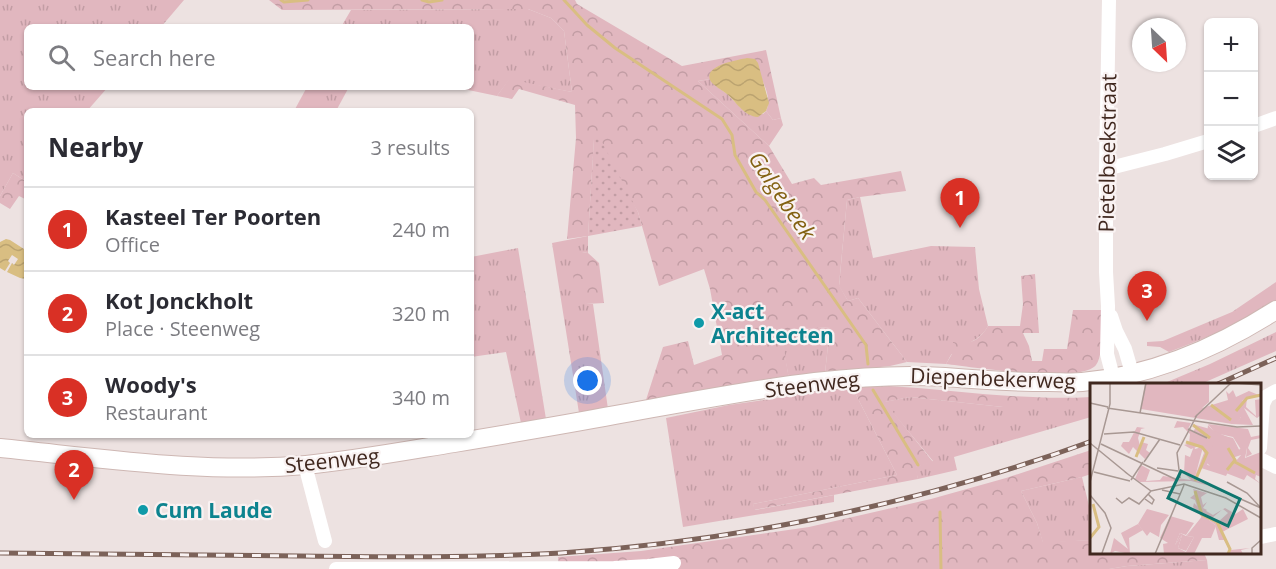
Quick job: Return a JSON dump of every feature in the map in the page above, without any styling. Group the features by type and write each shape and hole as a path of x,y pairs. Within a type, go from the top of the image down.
{"main road":[{"name":"Diepenbekerweg","path":"875,376 928,376 1003,382 1081,382 1113,377 1174,361 1220,342 1276,310"},
{"name":"Steenweg","path":"0,448 169,465 255,468 305,465 374,457 727,395 814,382 875,376"}],"street":[{"name":"Pietelbeekstraat","path":"1109,0 1106,264 1107,354 1113,377"},
{"path":"1258,125 1276,118"},
{"path":"1106,169 1204,142"},
{"name":"Pietelbeekstraat","path":"1108,306 1132,373"},
{"path":"1261,433 1263,404 1268,396 1276,391"},
{"path":"1261,460 1276,467"},
{"path":"305,465 325,541"},
{"path":"1261,537 1276,534"},
{"path":"336,569 614,568 674,563"}],"green space":[{"path":"0,0 184,0 164,24 24,24 24,90 105,90 90,108 24,108 24,180 13,173 0,196"},
{"path":"269,0 575,0 577,4 682,66 766,50 781,118 773,120 766,111 767,91 750,59 710,79 698,81 769,146 792,184 814,178 821,185 901,171 906,191 847,200 839,285 848,301 858,298 907,362 825,373 830,327 781,331 789,379 645,403 663,347 688,341 694,365 722,355 710,289 704,269 659,286 638,212 594,139 588,236 567,239 576,138 575,105 519,89 512,99 497,96 509,79 572,92 564,31 551,18 528,9 282,10"},
{"path":"528,9 551,18 564,31 572,92 509,80 497,96 468,90 474,90 474,24 343,24 351,10"},
{"path":"710,79 746,113 763,114 766,111 773,120 781,118 783,125 769,146 698,81"},
{"path":"305,90 347,90 338,108 296,108"},
{"path":"594,138 600,138 638,212 642,226 588,236"},
{"path":"13,173 24,180 24,198 19,196 10,209 0,203 0,196"},
{"path":"860,197 873,258 931,246 975,247 979,289 988,326 975,340 951,355 946,364 907,362 858,298 848,301 839,286 847,200"},
{"path":"588,236 588,253 582,252 586,304 593,304 608,409 579,413 552,243"},
{"path":"518,248 546,419 521,423 506,352 474,357 474,256"},
{"path":"582,252 588,253 599,263 604,303 586,304 578,288 573,276 572,264"},
{"path":"1035,274 1039,333 1023,333 1032,361 1042,361 1044,349 1067,349 1073,310 1102,310 1101,347 1096,365 1086,371 1049,374 946,364 952,354 953,342 974,341 988,326 1020,326 1023,304 1021,276"},
{"path":"1276,282 1276,301 1238,323 1169,352 1160,347 1147,346 1147,342 1163,341 1232,312"},
{"path":"830,327 825,373 789,379 780,331"},
{"path":"1276,332 1276,351 1203,383 1167,382"},
{"path":"889,386 1015,396 1090,397 1090,411 1089,407 1003,407 910,397 885,402 933,462 916,467 918,479 754,510 753,504 897,475 852,387"},
{"path":"852,387 897,475 753,504 755,510 834,495 834,502 683,527 666,418 729,405"},
{"path":"910,397 1003,407 1089,407 1090,417 954,457 957,470 918,479 915,467 933,461 884,402"},
{"path":"1090,450 1090,474 1021,491 1037,523 1043,542 1090,540 1090,554 1204,554 1207,560 1109,569 678,569 677,560 559,565 558,557 641,551 809,527 931,499 1006,478"},
{"path":"1082,477 1090,510 1090,540 1043,543 1037,523 1021,491"},
{"path":"1207,560 1208,569 1109,569 1127,566"}],"water":[{"path":"747,58 755,59 758,63 769,103 766,111 758,117 745,112 713,84 709,75 717,67"},
{"path":"10,240 24,249 24,279 7,272 12,263 14,265 18,259 12,255 5,271 0,268 0,242"}],"waterway":[{"name":"Galgebeek","path":"281,0 284,2 308,0"},
{"name":"Galgebeek","path":"422,0 429,2 442,0"},
{"name":"Galgebeek","path":"564,0 587,25 615,48 722,119 732,135 735,155 756,192 765,200 866,345 868,364"},
{"name":"Galgebeek","path":"873,390 918,465"},
{"name":"Galgebeek","path":"940,512 941,569"}],"railway":[{"path":"1220,383 1276,358"},
{"path":"0,553 430,557 528,555 628,547 763,529 897,501 963,483 1090,442"}],"place":[{"name":"Kasteel Ter Poorten","path":"960,228"},
{"name":"Woody's","path":"1147,321"},
{"name":"X-act Architecten","path":"699,323"},
{"name":"Kot Jonckholt","path":"74,500"},
{"name":"Cum Laude","path":"143,510"}]}
